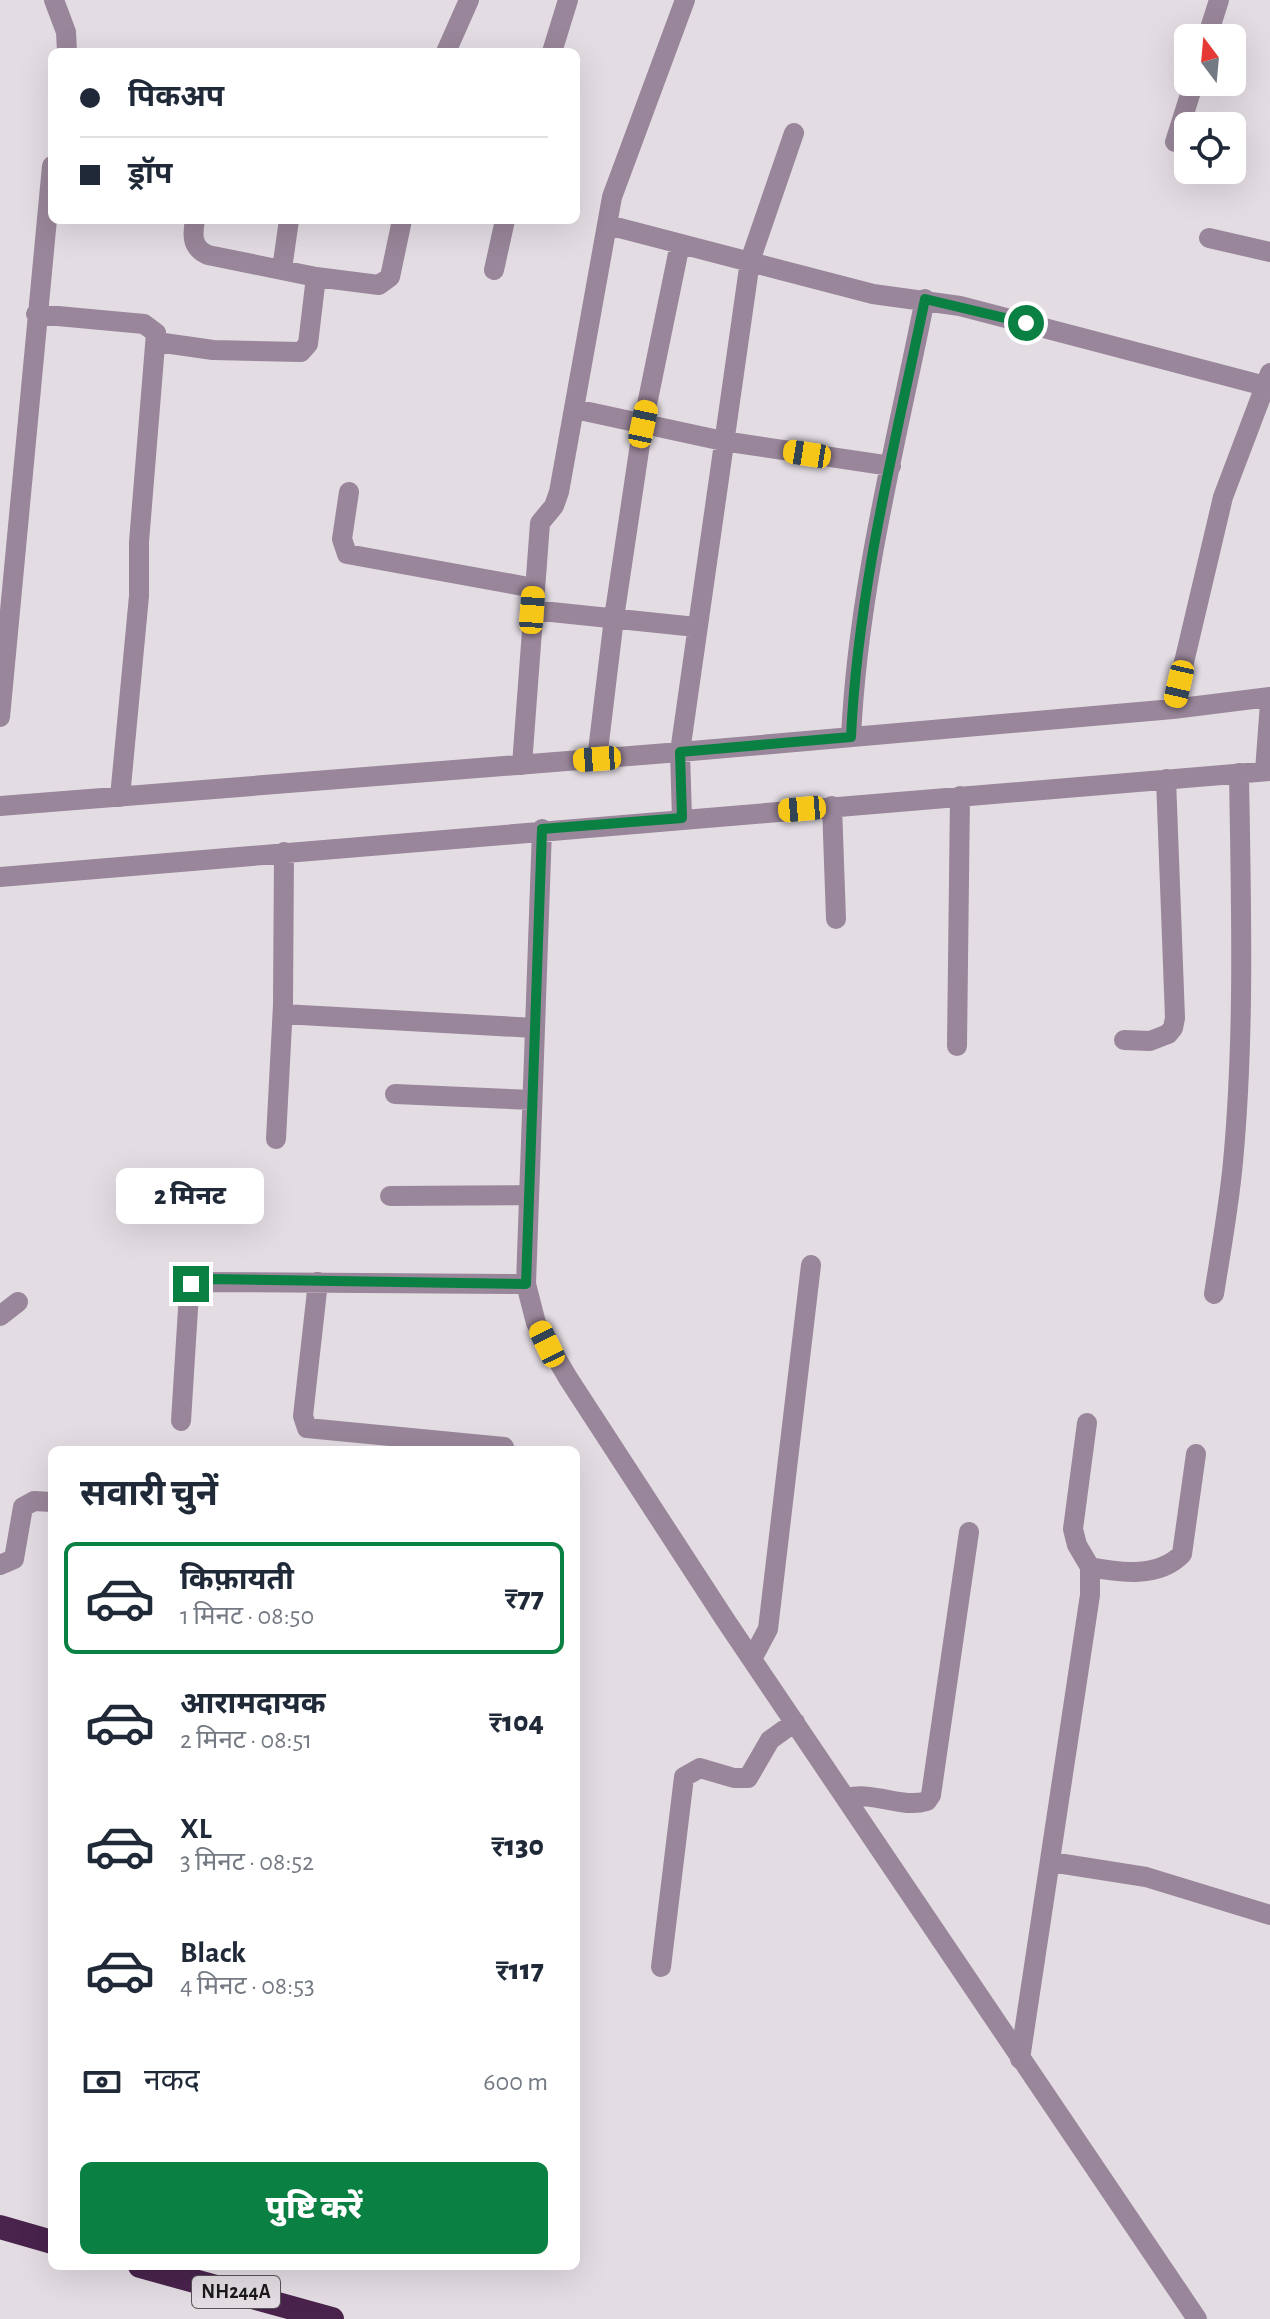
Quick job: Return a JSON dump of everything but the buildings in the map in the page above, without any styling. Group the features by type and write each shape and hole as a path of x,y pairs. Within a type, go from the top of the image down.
{"highway":[{"path":"0,2227 48,2241"},
{"name":"NH244A","path":"154,2270 332,2319"}],"street":[{"path":"54,0 66,32 67,48"},
{"path":"452,48 469,0"},
{"path":"553,48 568,0"},
{"path":"522,765 540,523 557,499 622,165 685,0"},
{"path":"1211,24 1219,0"},
{"path":"682,810 680,760 696,627 750,261 794,133"},
{"path":"0,717 48,203"},
{"path":"195,224 198,250 220,259 369,285 386,282 394,263 401,224"},
{"path":"282,269 288,224"},
{"path":"494,270 504,224"},
{"path":"608,225 873,294 925,299 1267,380 1223,497 1173,709"},
{"path":"1209,238 1270,252"},
{"path":"597,759 643,424 680,244"},
{"path":"157,342 213,350 301,352 308,344 316,277"},
{"path":"851,737 854,672 873,549 925,299"},
{"path":"36,314 144,324 153,329 157,342 139,542 139,596 120,797"},
{"path":"575,409 723,441 891,466"},
{"path":"349,492 342,539 347,554 534,588"},
{"path":"532,610 696,627"},
{"path":"0,806 597,759 680,760 851,737 1173,709 1270,697"},
{"path":"0,877 542,829 682,810 832,806 1239,773 1267,764 1270,703"},
{"path":"1214,1294 1233,1164 1238,1087 1242,914 1239,773"},
{"path":"1124,1040 1159,1038 1173,1028 1175,1018 1166,779"},
{"path":"957,1046 960,796"},
{"path":"832,806 836,919"},
{"path":"542,829 526,1284 533,1313 547,1344 752,1659 1197,2319"},
{"path":"276,1139 283,1014 284,852"},
{"path":"283,1014 535,1028"},
{"path":"395,1094 532,1100"},
{"path":"390,1196 529,1195"},
{"path":"752,1659 768,1629 811,1265"},
{"path":"181,1421 191,1284 209,1279 526,1284"},
{"path":"318,1282 303,1416 307,1428 494,1446"},
{"path":"0,1316 18,1302"},
{"path":"1020,2059 1090,1595 1090,1567 1077,1545 1073,1529 1087,1423"},
{"path":"1090,1567 1134,1572 1172,1563 1182,1554 1196,1454"},
{"path":"0,1565 14,1559 23,1507 34,1501 48,1502"},
{"path":"847,1798 869,1795 914,1803 927,1801 931,1795 969,1532"},
{"path":"661,1967 684,1777 700,1768 741,1779 748,1778 770,1740 795,1722"},
{"path":"1051,1862 1146,1877 1270,1915"}],"route":[{"path":"191,1284 209,1279 526,1284 542,829 682,818 680,752 851,737 854,672 873,549 925,299 1026,323"}]}
